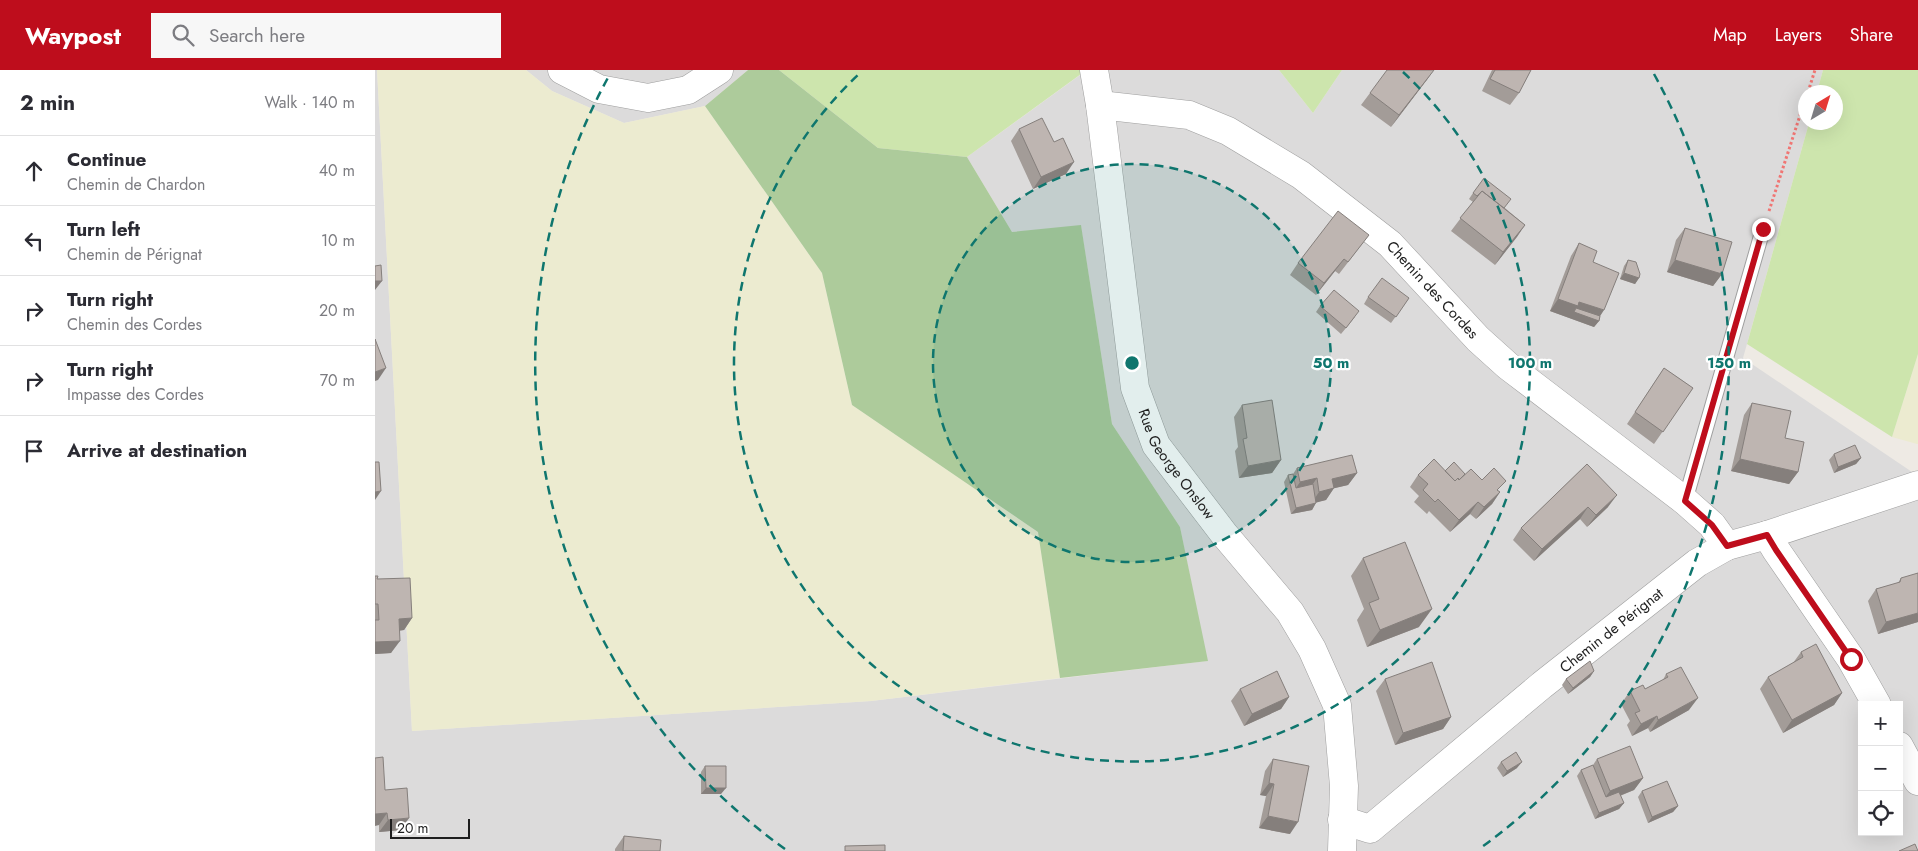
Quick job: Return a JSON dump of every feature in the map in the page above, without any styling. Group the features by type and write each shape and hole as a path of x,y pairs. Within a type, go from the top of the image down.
{"street":[{"path":"562,70 599,89 648,98 688,90 719,70"},
{"name":"Rue George Onslow","path":"1094,70 1101,105 1135,388 1156,445 1224,534 1290,612 1312,649 1337,704 1344,786 1343,842"},
{"name":"Chemin des Cordes","path":"1101,105 1189,115 1228,131 1301,175 1390,244 1478,339 1508,366 1685,501 1712,525 1727,546"},
{"name":"Chemin de Pérignat","path":"1343,842 1370,829 1558,673 1697,563 1727,546 1767,535 1918,485"},
{"path":"1767,535 1851,659 1875,701"},
{"path":"1903,753 1918,781"}],"lane":[{"path":"1685,501 1763,229"}],"path":[{"path":"1810,85 1815,70"},
{"path":"1763,229 1798,122"}],"shaded area":[{"path":"375,70 377,70 412,731 871,701 1207,661 1180,527 1112,424 1081,226 1012,232 967,157 1087,70 1279,70 1313,113 1342,70 1823,70 1819,85 1798,85 1798,130 1807,130 1743,358 1918,476 1918,851 375,851"},
{"path":"526,70 748,70 705,106 624,123 552,91"}],"green space":[{"path":"377,70 526,70 552,91 624,123 705,106 822,273 852,405 1038,532 1060,678 871,701 412,731"},
{"path":"748,70 779,70 878,148 967,157 1012,232 1081,225 1112,424 1180,527 1208,661 1060,678 1038,532 852,405 822,273 705,106"},
{"path":"779,70 1080,70 1081,74 967,157 878,148"},
{"path":"1279,70 1342,70 1313,113"},
{"path":"1823,70 1918,70 1918,354 1892,437 1747,344 1807,130 1843,130 1843,85 1819,85"},
{"path":"1918,354 1918,444 1917,444 1892,437"}],"building":[{"path":"1387,70 1434,70 1399,115 1370,93"},
{"path":"1495,70 1531,70 1519,93 1490,79"},
{"path":"1042,118 1054,142 1063,138 1074,162 1041,177 1019,129"},
{"path":"1484,178 1511,199 1504,208 1482,191 1477,196 1473,193"},
{"path":"1482,191 1525,225 1503,252 1460,218"},
{"path":"1338,211 1369,235 1348,262 1344,259 1324,283 1298,263"},
{"path":"1685,228 1732,242 1722,274 1675,260"},
{"path":"1579,243 1597,251 1593,262 1619,273 1604,310 1579,302 1578,306 1558,299"},
{"path":"1628,260 1636,262 1640,274 1639,278 1624,273"},
{"path":"381,265 382,281 375,281 375,266"},
{"path":"1382,278 1409,298 1396,317 1368,297"},
{"path":"1334,290 1359,311 1346,328 1320,306"},
{"path":"1576,308 1600,316 1599,321 1574,312"},
{"path":"375,339 386,368 375,372"},
{"path":"1664,368 1693,388 1663,432 1635,412"},
{"path":"1272,400 1281,460 1248,466 1243,439 1247,438 1242,405"},
{"path":"1752,403 1791,411 1785,438 1804,442 1798,472 1740,459"},
{"path":"1855,445 1861,458 1838,467 1834,454"},
{"path":"1352,455 1357,473 1332,479 1334,488 1319,492 1317,478 1300,482 1297,468"},
{"path":"1434,459 1455,481 1458,478 1459,480 1471,469 1482,480 1494,468 1506,481 1497,490 1500,492 1484,507 1478,502 1459,520 1438,499 1435,502 1423,490 1428,484 1418,475"},
{"path":"375,462 379,462 381,491 375,492"},
{"path":"1454,462 1465,474 1455,481 1445,471"},
{"path":"1587,464 1617,495 1596,515 1588,507 1542,549 1521,528"},
{"path":"1293,474 1296,488 1313,484 1316,503 1296,508 1288,475"},
{"path":"1405,542 1432,609 1380,630 1369,603 1379,599 1363,558"},
{"path":"1918,573 1918,613 1886,622 1876,589 1900,582 1901,578"},
{"path":"375,576 378,576 377,579 410,578 412,618 399,619 400,641 375,642 375,620 379,620 378,604 375,604"},
{"path":"1816,644 1842,693 1792,720 1768,677 1803,657 1801,652"},
{"path":"1590,661 1594,671 1573,688 1566,679"},
{"path":"1432,662 1451,717 1403,733 1385,679"},
{"path":"1681,667 1698,698 1658,720 1657,716 1641,724 1635,713 1640,711 1630,691 1643,685 1645,689 1668,677 1666,674"},
{"path":"1277,671 1289,697 1252,714 1240,689"},
{"path":"1630,746 1643,778 1610,791 1597,759"},
{"path":"1516,752 1522,762 1507,771 1501,762"},
{"path":"383,757 385,790 407,788 409,818 388,820 387,813 375,814 375,758"},
{"path":"1273,759 1309,766 1298,822 1268,816 1274,784 1269,783"},
{"path":"1593,765 1606,797 1619,792 1624,803 1599,813 1581,770"},
{"path":"705,766 726,766 726,788 706,788"},
{"path":"1667,781 1678,806 1652,817 1642,791"},
{"path":"624,836 661,840 660,851 623,851"},
{"path":"1915,844 1918,851 1899,851"},
{"path":"885,845 885,851 845,851 845,846"}],"route":[{"path":"1763,229 1685,501 1712,525 1727,546 1767,535 1851,659"}]}
